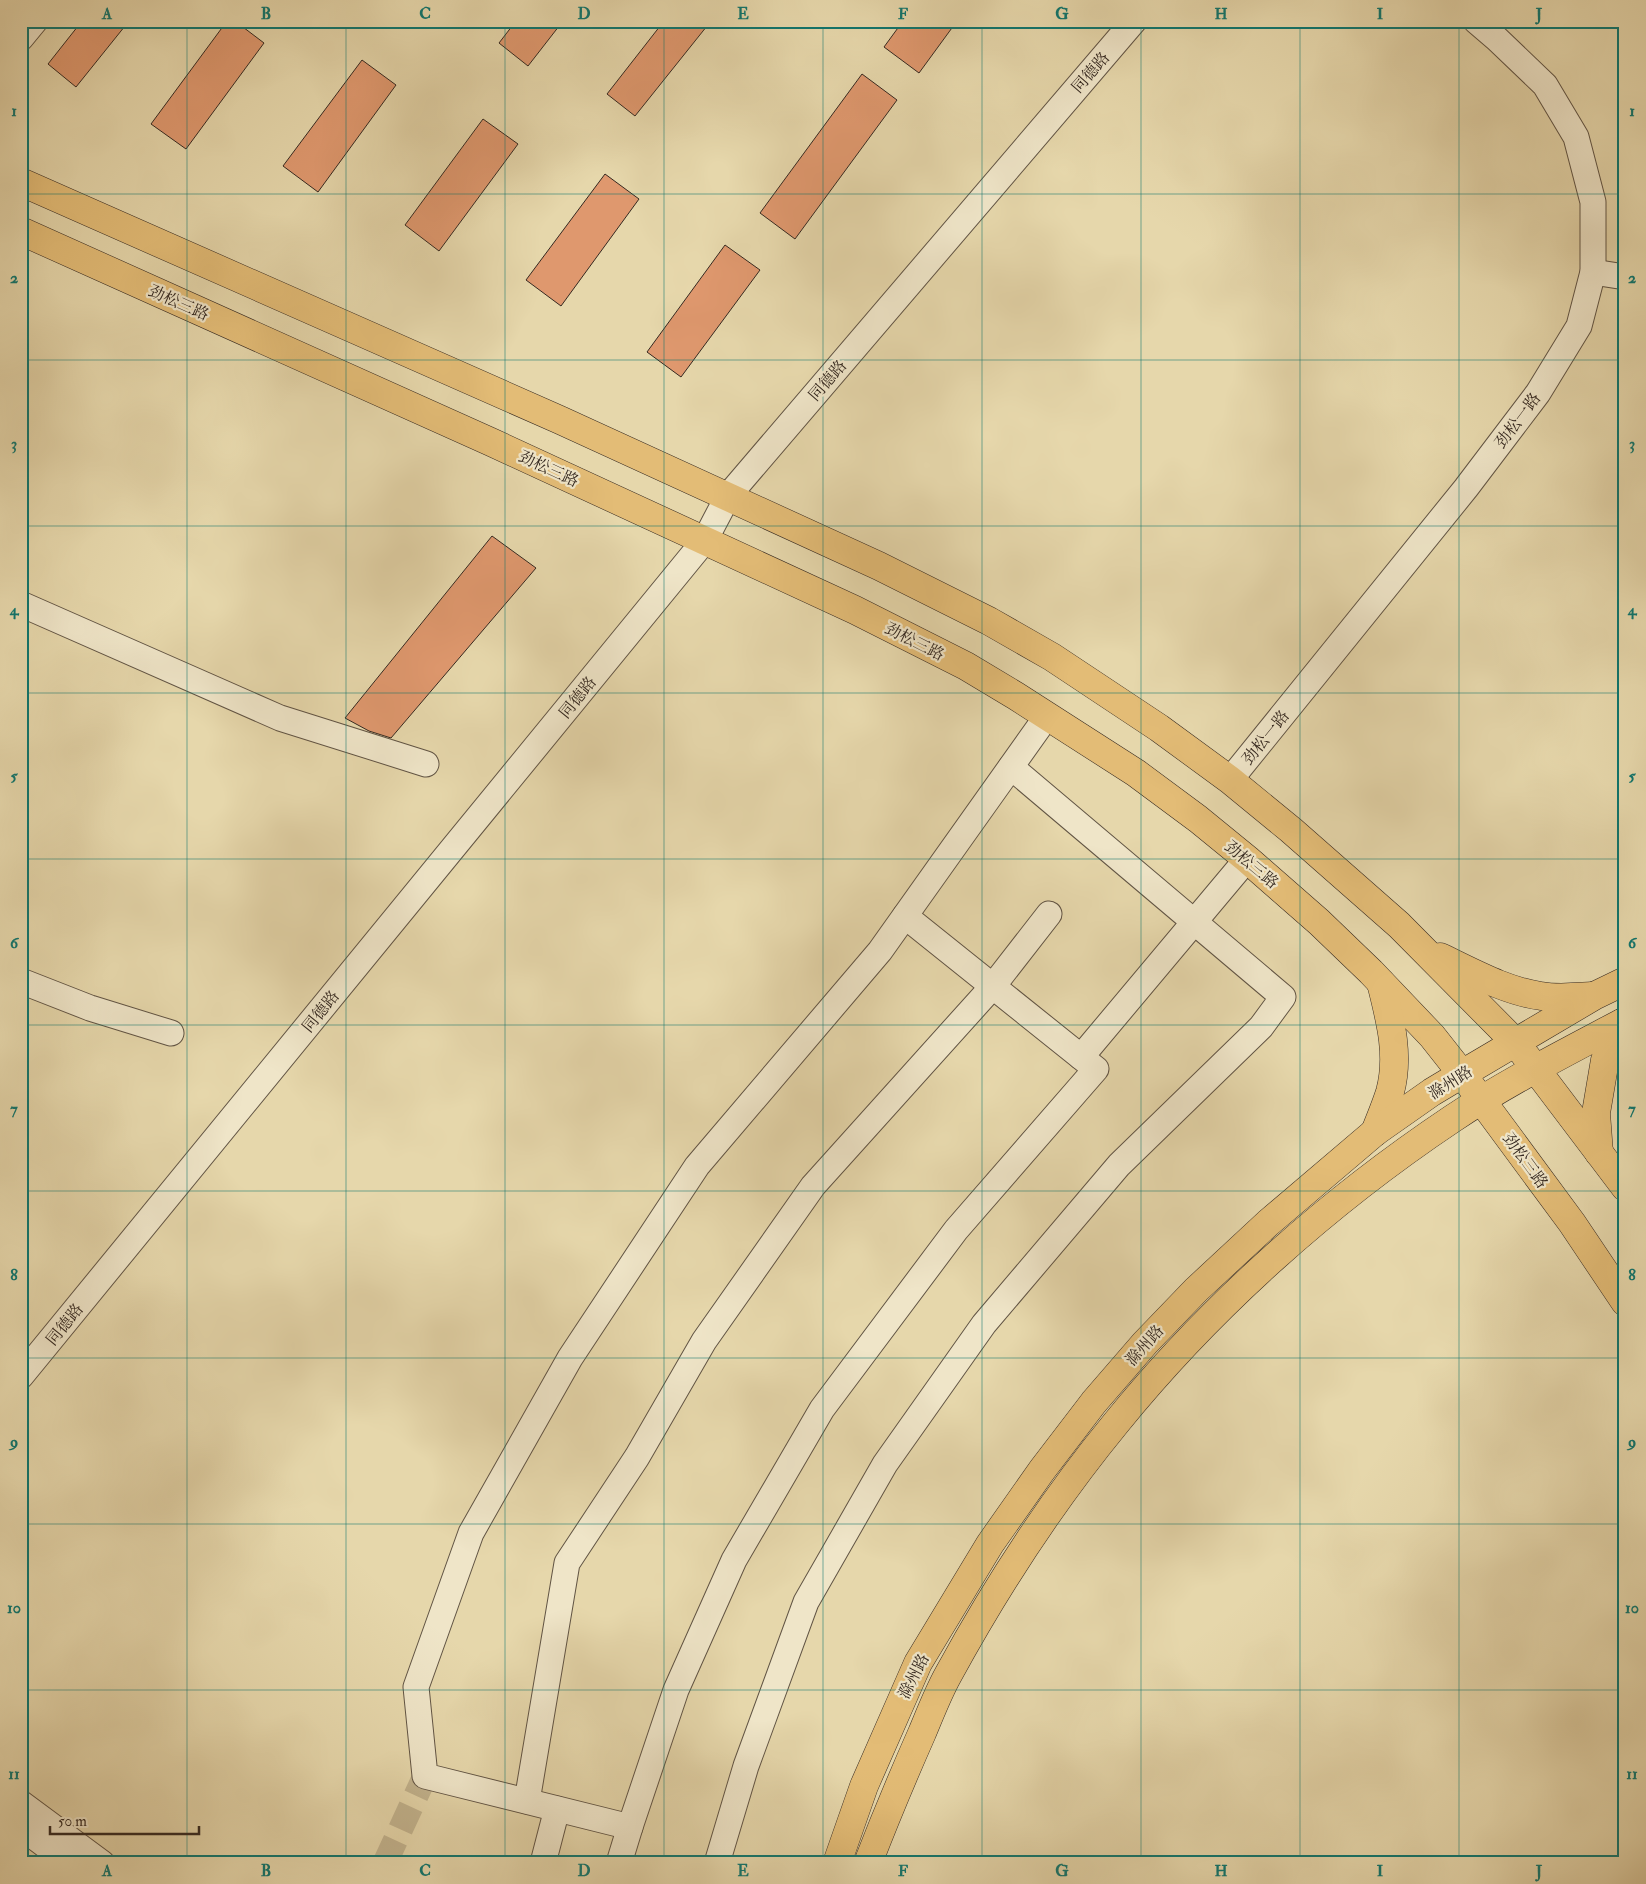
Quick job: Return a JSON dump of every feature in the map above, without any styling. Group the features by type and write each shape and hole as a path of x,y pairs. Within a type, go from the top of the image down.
{"main road":[{"path":"21,182 728,496 879,566 989,621 1052,657 1160,728 1230,780 1305,842 1399,925 1516,1043 1625,1188"},
{"name":"劲松三路","path":"21,231 491,442 855,610 958,662 1136,773 1198,819 1319,922 1381,982 1432,1036 1572,1223 1625,1302"},
{"path":"1425,951 1509,988 1550,997 1594,996"},
{"name":"滁州路","path":"837,1863 864,1786 911,1676 990,1544 1042,1470 1100,1394 1145,1342 1196,1290 1268,1223 1375,1132 1432,1092 1594,996 1625,980"},
{"path":"1375,1132 1390,1091 1394,1069 1393,1032 1381,982"},
{"path":"1599,1153 1596,1113 1605,1060 1623,1022"},
{"name":"滁州路","path":"868,1863 889,1807 946,1677 1016,1561 1066,1487 1116,1423 1176,1354 1218,1311 1290,1244 1374,1174 1454,1118 1535,1069 1623,1022"}],"street":[{"path":"21,38 35,21"},
{"name":"同德路","path":"21,1376 705,540 728,496 1134,21"},
{"name":"劲松一路","path":"1230,780 1466,488 1538,392 1579,326 1593,272 1593,202 1576,136 1545,85 1498,39 1476,21"},
{"path":"1593,272 1625,277"},
{"path":"21,604 280,718 426,764"},
{"path":"630,1827 425,1776 416,1687 472,1533 570,1358 697,1166 880,951 1047,716"},
{"path":"717,1863 746,1766 806,1602 885,1464 984,1324 1112,1173 1261,1027 1283,997 1011,767"},
{"path":"1082,1057 1247,859"},
{"path":"527,1801 567,1563 637,1457 704,1341 813,1186 993,986 1049,914"},
{"path":"619,1863 676,1690 734,1560 822,1409 956,1230 1096,1069 905,916"},
{"path":"21,981 90,1008 171,1032"},
{"path":"21,1803 102,1863"},
{"path":"543,1863 557,1809"},
{"path":"21,1827 70,1863"}],"building":[{"path":"82,21 129,21 76,87 48,64"},
{"path":"227,21 235,21 264,43 186,149 151,124"},
{"path":"516,21 563,21 528,66 499,43"},
{"path":"664,21 711,21 635,116 607,94"},
{"path":"903,21 957,21 919,73 884,47"},
{"path":"362,60 396,85 318,192 283,166"},
{"path":"862,74 897,100 795,239 760,213"},
{"path":"483,119 518,144 439,251 405,225"},
{"path":"605,174 639,199 561,306 526,280"},
{"path":"725,245 760,270 681,377 647,352"},
{"path":"492,536 536,568 391,738 369,731 345,718"}],"tunnel":[{"path":"385,1863 425,1776"}]}
